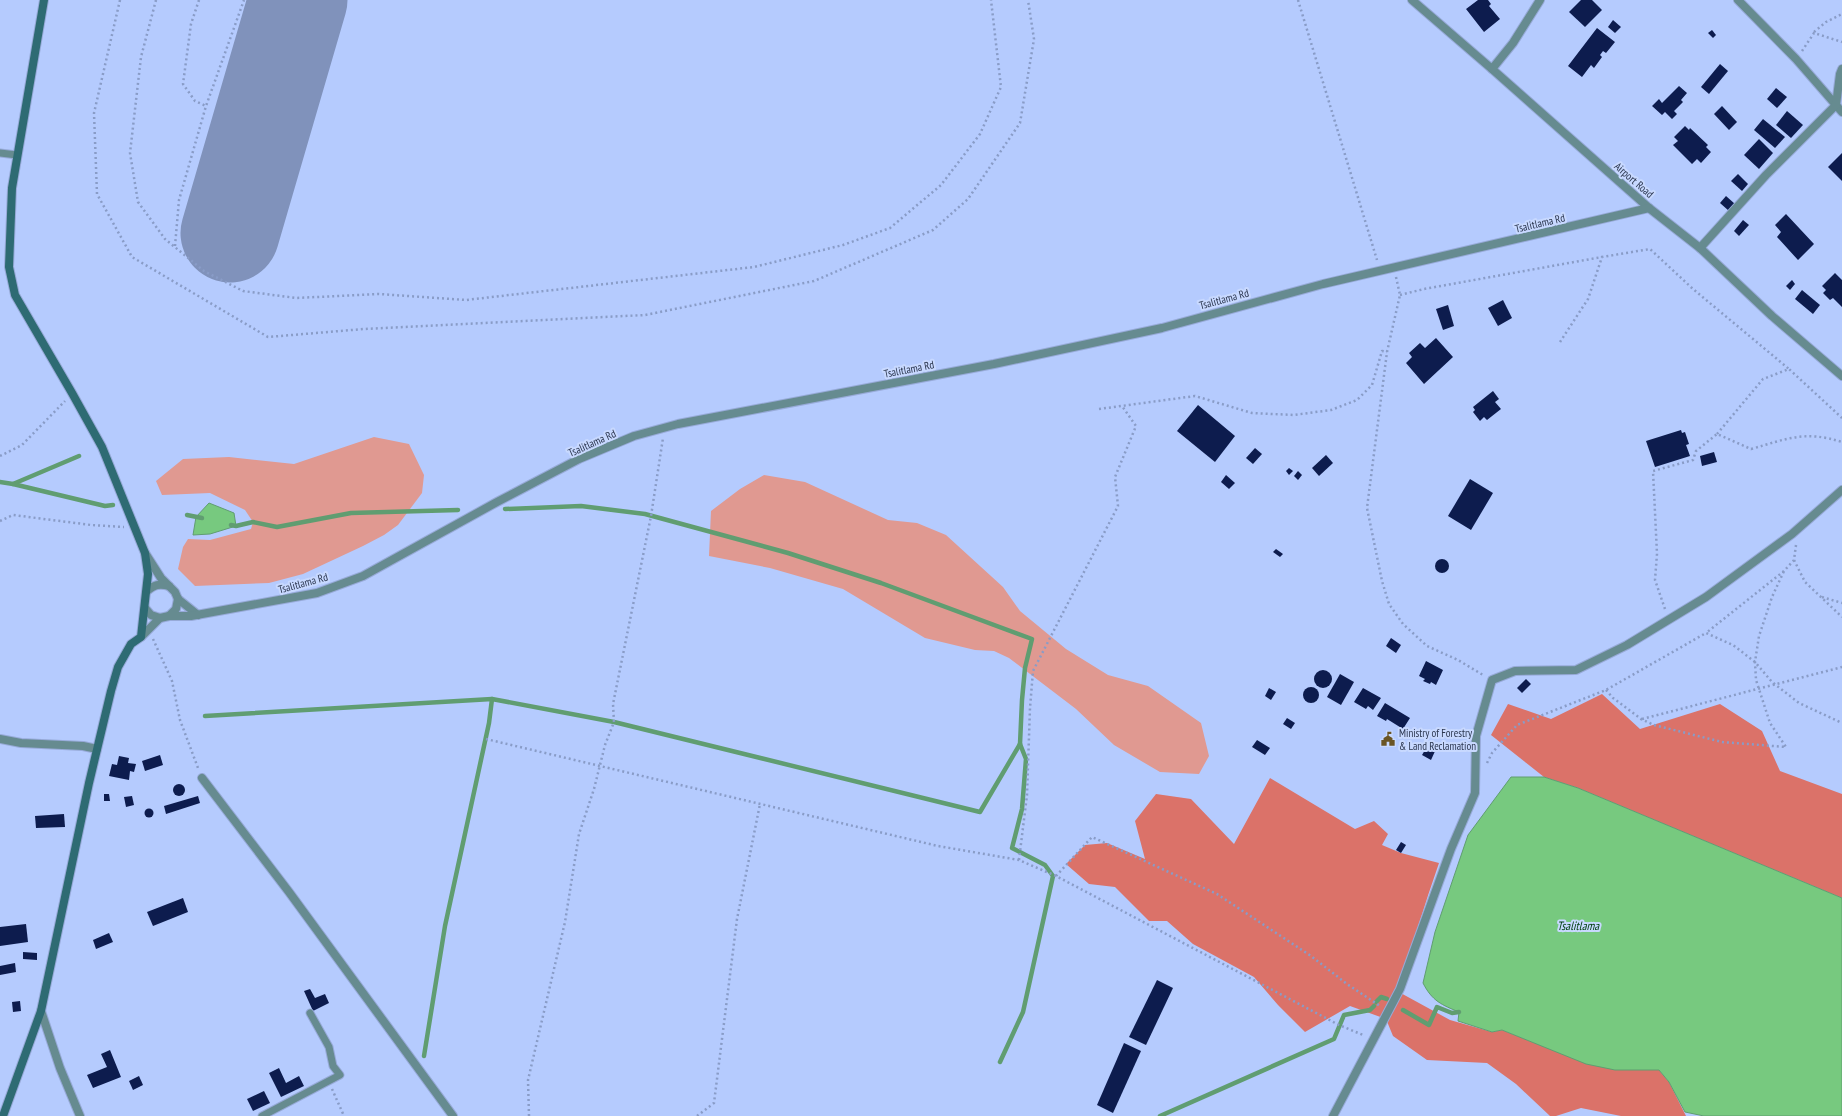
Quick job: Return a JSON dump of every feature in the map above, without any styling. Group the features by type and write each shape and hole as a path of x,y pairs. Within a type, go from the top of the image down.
{"street":[{"path":"44,0 12,188 9,267 15,295 102,447 145,553 161,578 175,592 178,599 198,615"},
{"name":"Airport Road","path":"1412,0 1649,208 1700,248 1772,316 1842,376"},
{"path":"1492,69 1513,43 1540,0"},
{"path":"1738,0 1796,59 1839,109"},
{"path":"1700,248 1766,175 1839,109 1840,74 1842,68"},
{"name":"Tsalitlama Rd","path":"169,616 198,615 316,593 362,576 579,459 634,436 665,428 994,364 1162,328 1380,270 1649,208"},
{"path":"1333,1116 1375,1040 1400,989 1451,849 1475,793 1476,736 1492,680 1515,671 1576,670 1627,645 1706,597 1792,534 1842,490"},
{"path":"141,637 145,608 144,599 147,591 148,574 145,553"},
{"path":"147,591 154,586 162,584 170,587"},
{"path":"145,608 151,615 160,618 169,616 176,609 178,599"},
{"path":"4,1116 41,1011 98,749 118,667 131,644 149,630 160,618"},
{"path":"0,739 22,743 83,746 98,749"},
{"path":"202,778 290,892 453,1116"},
{"path":"41,1011 60,1068 80,1116"}],"lane":[{"path":"0,153 17,155"},
{"path":"262,1116 340,1074 333,1066 329,1046 310,1013"}],"path":[{"path":"120,0 94,113 97,194 132,256 268,337 364,329 645,315 814,281 933,230 968,199 1020,123 1034,39 1028,0"},
{"path":"156,0 141,56 130,153 138,202 165,239 204,271 243,291 296,298 379,294 466,300 754,267 843,246 890,228 941,185 980,134 1001,87 991,0"},
{"path":"200,0 191,24 183,84 195,101 206,106"},
{"path":"174,246 179,200 206,106 244,0"},
{"path":"1298,0 1380,270"},
{"path":"1796,59 1814,33 1826,22 1842,14"},
{"path":"1814,33 1842,42"},
{"path":"1400,295 1431,288 1650,249 1693,289 1789,369 1842,418"},
{"path":"1560,342 1588,299 1602,257"},
{"path":"1394,267 1400,295 1387,352 1367,508 1382,581 1389,604 1403,624 1426,646 1458,660 1492,680"},
{"path":"1099,409 1195,396 1252,413 1294,416 1331,410 1357,400 1372,385 1382,351 1387,352"},
{"path":"1669,619 1655,580 1657,554 1653,471 1693,460 1696,451 1717,434 1763,379 1789,369"},
{"path":"0,456 22,445 72,393"},
{"path":"1019,860 1027,795 1030,708 1033,671 1118,506 1115,477 1136,426 1122,406"},
{"path":"529,1116 528,1080 565,922 579,834 594,789 605,745 614,722 613,704 651,516 665,428"},
{"path":"1717,434 1750,449 1796,436 1823,436 1842,442"},
{"path":"0,521 13,515 91,525 134,527"},
{"path":"1486,766 1492,753 1516,725 1606,690 1706,633 1784,571 1794,560 1797,546 1792,534"},
{"path":"1794,560 1805,582 1842,617"},
{"path":"1606,690 1613,698 1641,719 1654,724 1722,742 1786,747 1770,723 1758,688 1755,662 1759,636 1772,597 1784,571"},
{"path":"1822,597 1842,603"},
{"path":"149,630 172,681 180,720 202,778"},
{"path":"1706,633 1733,645 1755,662 1775,684 1798,703 1842,723"},
{"path":"1641,719 1842,667"},
{"path":"486,738 938,846 1019,860 1056,876 1340,1025 1375,1040"},
{"path":"697,1116 714,1103 738,919 760,804"},
{"path":"1056,876 1092,837 1217,894 1310,956 1346,984 1389,1012"},
{"path":"328,1080 344,1116"}],"shaded area":[{"path":"374,437 409,444 424,475 422,493 398,525 384,535 303,574 269,583 195,586 178,569 183,547 188,539 210,540 251,529 253,522 245,510 210,493 162,495 156,481 183,459 229,457 294,464"},
{"path":"764,475 805,482 888,520 917,523 946,535 1003,587 1020,611 1066,649 1108,675 1148,686 1201,723 1209,756 1199,774 1160,772 1114,745 1076,709 1009,658 994,651 975,650 925,638 843,589 770,568 709,556 711,511 740,489"},
{"path":"1602,694 1640,729 1720,704 1762,731 1780,771 1842,794 1842,898 1578,788 1544,777 1491,735 1508,704 1551,719"},
{"path":"1270,778 1355,829 1374,821 1388,834 1382,845 1401,853 1439,863 1397,991 1450,1020 1492,1032 1502,1030 1532,1042 1615,1070 1659,1070 1669,1082 1686,1116 1621,1116 1581,1108 1556,1116 1550,1116 1516,1084 1487,1063 1427,1060 1393,1036 1386,1019 1350,1006 1305,1032 1278,1005 1254,977 1193,944 1167,921 1149,921 1115,887 1089,884 1066,864 1085,845 1107,843 1145,859 1135,821 1156,794 1191,799 1234,844"}],"water":[{"path":"209,503 234,513 236,526 210,534 193,535 196,517"},
{"name":"Tsalitlama","path":"1511,777 1544,777 1578,788 1842,898 1842,1116 1704,1116 1685,1112 1669,1082 1659,1070 1615,1070 1586,1064 1502,1030 1492,1032 1458,1021 1459,1012 1438,1002 1430,994 1423,983 1435,932 1468,835"}],"building":[{"path":"1478,0 1488,0 1491,4 1489,6 1500,19 1484,32 1466,9"},
{"path":"1581,0 1592,0 1602,10 1585,27 1569,12"},
{"path":"1613,20 1621,27 1615,33 1608,27"},
{"path":"1597,28 1615,42 1606,53 1603,51 1600,55 1602,57 1594,68 1591,65 1582,77 1568,66"},
{"path":"1712,30 1716,35 1713,38 1708,33"},
{"path":"1720,64 1728,71 1709,94 1701,87"},
{"path":"1679,86 1687,93 1681,100 1683,102 1674,111 1677,114 1672,119 1665,112 1662,115 1652,106 1659,99 1662,103"},
{"path":"1776,88 1787,97 1777,108 1767,99"},
{"path":"1722,106 1737,122 1729,130 1714,114"},
{"path":"1787,111 1803,125 1791,138 1776,125"},
{"path":"1763,119 1785,137 1775,148 1754,130"},
{"path":"1685,126 1689,130 1690,128 1708,145 1706,147 1711,152 1701,163 1697,159 1692,164 1673,145 1678,141 1674,137"},
{"path":"1759,139 1773,153 1759,169 1744,155"},
{"path":"1842,153 1842,181 1828,167"},
{"path":"1738,174 1748,184 1742,191 1731,181"},
{"path":"1726,196 1735,204 1729,211 1720,203"},
{"path":"1786,214 1814,244 1798,260 1777,237 1781,232 1775,225"},
{"path":"1743,220 1749,225 1739,236 1734,231"},
{"path":"1835,273 1842,280 1842,307 1833,298 1830,300 1823,293 1826,290 1822,286"},
{"path":"1792,280 1795,284 1790,290 1786,286"},
{"path":"1802,290 1820,305 1813,314 1795,299"},
{"path":"1503,300 1512,318 1498,326 1488,308"},
{"path":"1448,305 1454,326 1443,330 1436,309"},
{"path":"1436,338 1453,357 1424,384 1406,363 1412,357 1409,353 1420,343 1425,348"},
{"path":"1493,391 1499,399 1495,402 1501,409 1487,420 1484,417 1480,421 1473,412 1475,410 1473,407"},
{"path":"1198,405 1235,436 1215,462 1177,431"},
{"path":"1681,430 1682,433 1685,432 1689,444 1686,445 1690,456 1655,467 1646,441"},
{"path":"1255,448 1262,454 1253,464 1246,458"},
{"path":"1714,452 1717,462 1702,466 1700,456"},
{"path":"1326,455 1333,463 1319,476 1312,468"},
{"path":"1289,468 1293,471 1289,475 1286,471"},
{"path":"1298,471 1302,475 1298,480 1294,476"},
{"path":"1226,475 1235,483 1229,489 1221,482"},
{"path":"1470,479 1493,493 1471,530 1448,516"},
{"path":"1276,549 1283,554 1280,557 1273,552"},
{"path":"1439,559 1445,559 1449,563 1449,569 1445,573 1439,573 1435,569 1435,563"},
{"path":"1391,638 1401,645 1396,653 1386,646"},
{"path":"1426,661 1443,670 1436,685 1431,682 1430,684 1423,681 1425,679 1419,676"},
{"path":"1323,670 1329,673 1332,679 1329,685 1323,688 1317,685 1314,679 1317,673"},
{"path":"1340,674 1354,682 1341,705 1327,697"},
{"path":"1526,679 1531,684 1522,693 1517,688"},
{"path":"1308,687 1314,687 1319,692 1317,701 1314,703 1308,703 1303,698 1303,692"},
{"path":"1269,688 1276,692 1271,700 1265,696"},
{"path":"1363,688 1381,698 1373,710 1368,706 1366,709 1354,702"},
{"path":"1385,703 1410,718 1403,729 1387,719 1386,721 1377,716"},
{"path":"1287,718 1295,723 1291,729 1283,724"},
{"path":"1257,740 1270,748 1265,755 1252,747"},
{"path":"1428,745 1436,749 1431,760 1422,755"},
{"path":"160,755 163,765 145,771 142,761"},
{"path":"119,756 129,758 128,763 136,764 134,772 130,771 129,780 109,776 112,764 117,765"},
{"path":"179,784 183,786 185,790 183,794 179,796 175,794 173,790 175,786"},
{"path":"104,794 109,794 110,801 104,801"},
{"path":"132,796 134,805 126,807 124,797"},
{"path":"198,796 200,803 166,814 164,806"},
{"path":"149,808 154,813 149,818 144,813"},
{"path":"64,814 65,827 36,828 35,816"},
{"path":"1401,842 1406,845 1401,853 1396,850"},
{"path":"183,898 188,912 153,926 147,912"},
{"path":"26,924 28,942 0,946 0,927"},
{"path":"109,933 113,942 96,949 93,940"},
{"path":"23,952 37,953 37,960 23,959"},
{"path":"15,963 16,972 0,975 0,966"},
{"path":"1157,980 1173,988 1146,1045 1129,1037"},
{"path":"310,989 315,998 325,994 329,1003 313,1011 304,991"},
{"path":"20,1001 21,1011 13,1012 12,1002"},
{"path":"1124,1043 1141,1051 1113,1113 1097,1105"},
{"path":"110,1050 121,1077 93,1088 87,1075 107,1067 101,1054"},
{"path":"279,1068 286,1083 299,1076 304,1086 281,1097 269,1073"},
{"path":"139,1076 143,1085 133,1090 129,1081"},
{"path":"264,1091 270,1103 253,1111 247,1099"}],"waterway":[{"path":"0,482 13,484 79,456"},
{"path":"13,484 105,506 113,505"},
{"path":"505,509 581,506 645,514 788,553 881,583 1032,639 1025,668 1022,700 1020,744 1026,759 1022,809 1012,848 1045,865 1053,876 1023,1012 1000,1062"},
{"path":"231,525 236,526 253,522 277,527 351,513 458,510"},
{"path":"187,515 202,518"},
{"path":"205,716 492,699 614,722 980,812 1020,744"},
{"path":"424,1056 445,926 489,723 492,699"},
{"path":"1376,1002 1381,997 1387,999"},
{"path":"1160,1116 1334,1039 1344,1015 1370,1010 1374,1006"},
{"path":"1403,1010 1429,1025 1437,1007 1452,1013 1459,1012"}],"runway":[{"path":"230,233 298,0"}],"place":[{"name":"Ministry of Forestry & Land Reclamation","path":"1388,739"}]}
